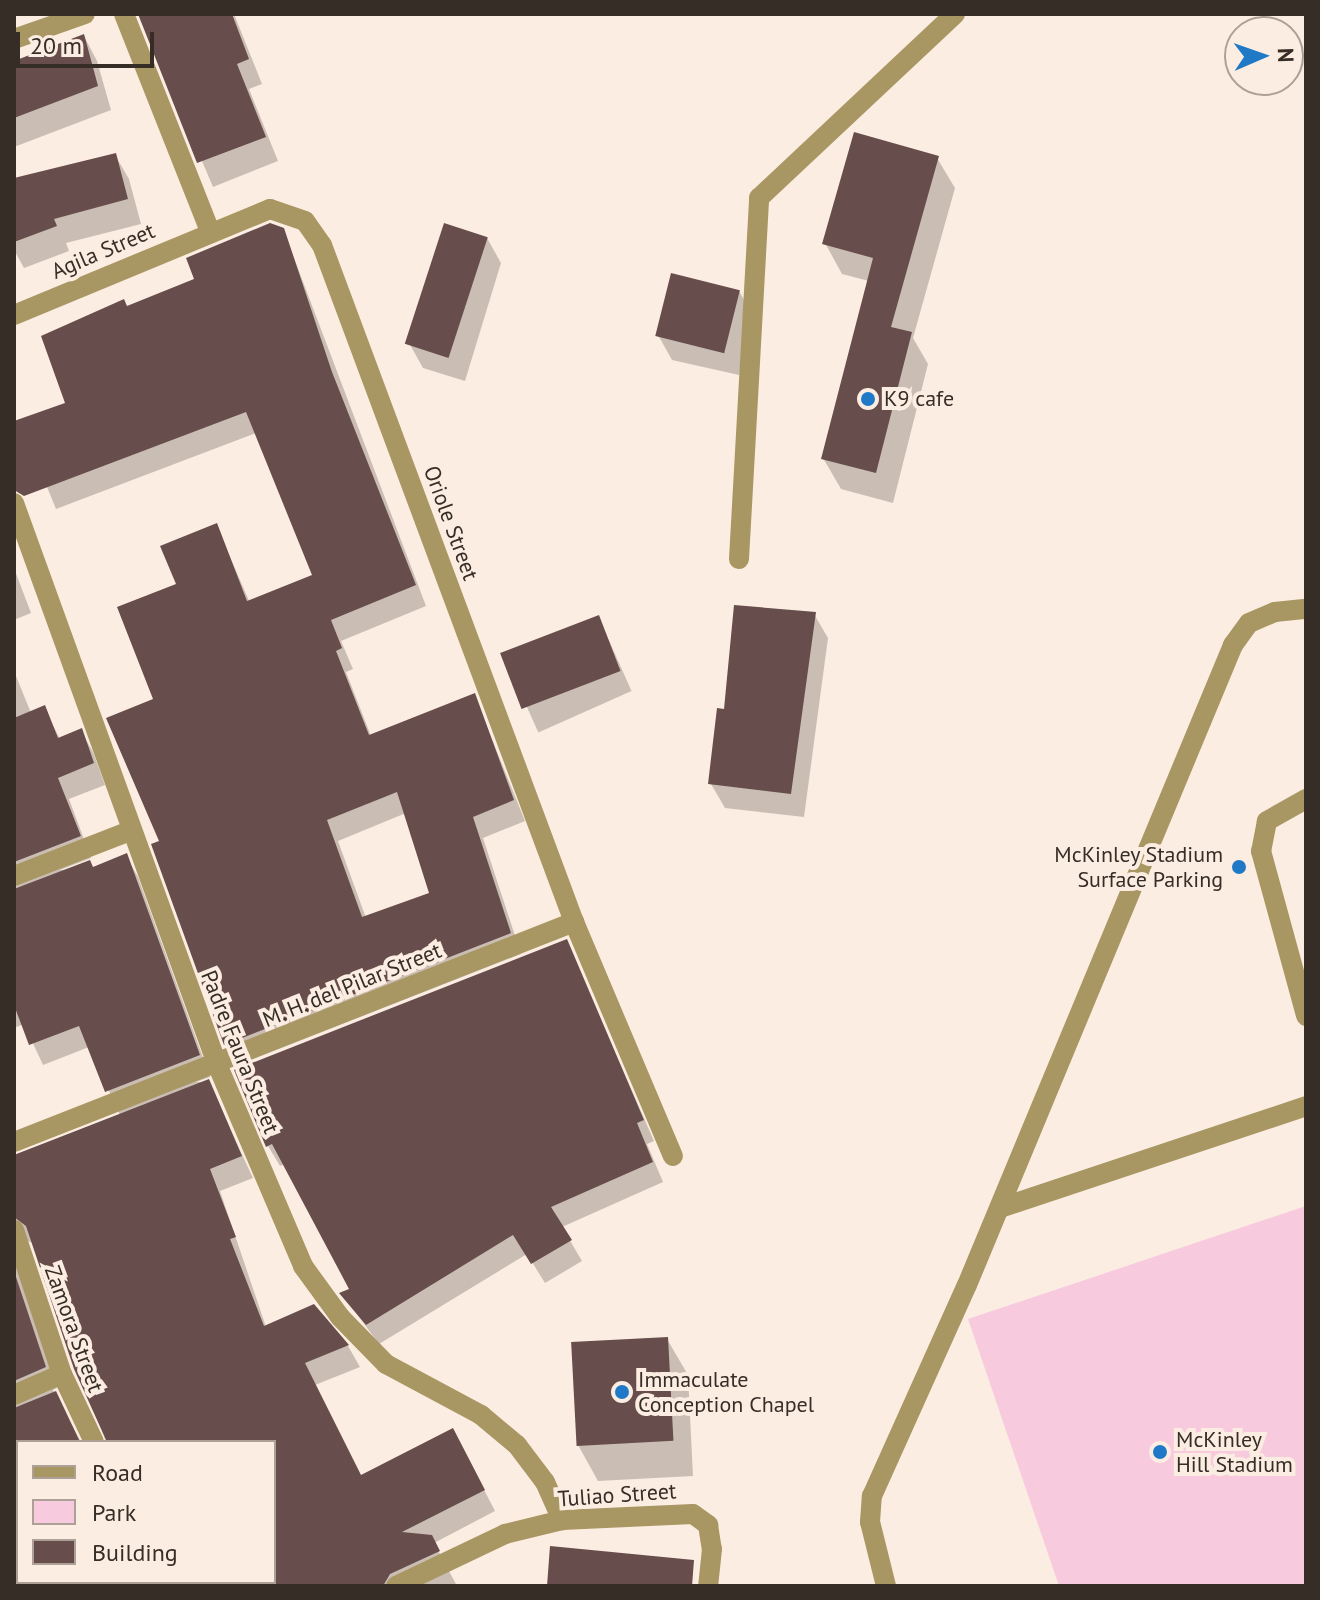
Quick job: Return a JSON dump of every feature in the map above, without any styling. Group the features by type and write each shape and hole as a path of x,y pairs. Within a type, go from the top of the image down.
{"street":[{"path":"14,39 85,14"},
{"path":"124,14 210,231"},
{"path":"739,559 759,198 955,14"},
{"name":"Oriole Street","path":"210,231 270,209 305,221 322,245 574,922 673,1156"},
{"name":"Agila Street","path":"14,315 210,231"},
{"name":"Padre Faura Street","path":"14,503 130,831 217,1064 303,1266 340,1317 386,1364 481,1415 517,1445 545,1482 562,1520"},
{"path":"886,1586 870,1522 872,1496 1000,1208 1233,645 1249,623 1275,612 1306,609"},
{"path":"1306,799 1267,821 1261,851 1306,1016"},
{"path":"14,876 130,831"},
{"name":"M. H. del Pilar Street","path":"14,1142 574,922"},
{"path":"1000,1208 1306,1106"},
{"name":"Zamora Street","path":"14,1230 62,1374 93,1440"},
{"path":"14,1395 62,1374"},
{"name":"Tuliao Street","path":"396,1586 505,1534 562,1520 693,1514 708,1525 712,1549 708,1586"}],"green space":[{"name":"McKinley Hill Stadium","path":"1306,1206 1306,1586 1059,1586 968,1319"}],"building":[{"path":"138,14 232,14 249,59 237,64 266,137 197,163"},
{"path":"84,34 98,86 14,118 14,61"},
{"path":"854,132 939,156 891,327 912,332 876,473 821,459 873,258 822,244"},
{"path":"116,153 128,199 54,219 57,226 14,242 14,178"},
{"path":"270,223 284,228 332,372 416,585 331,620 342,648 336,651 369,735 475,693 514,800 473,817 511,933 224,1045 151,844 159,841 106,718 153,699 117,607 176,584 160,546 217,523 247,601 312,575 246,412 24,496 14,490 14,421 65,403 41,336 124,299 127,306 194,279 186,258","holes":["397,792 429,893 362,917 327,820"]},
{"path":"444,223 488,237 449,358 405,344"},
{"path":"671,273 740,290 724,353 655,336"},
{"path":"734,605 816,612 791,794 708,784 717,708 724,709"},
{"path":"599,615 621,671 522,709 500,653"},
{"path":"45,705 58,738 82,728 94,763 58,778 81,836 14,862 14,718"},
{"path":"127,853 200,1055 105,1092 79,1026 29,1045 14,1005 14,889 90,860 93,867"},
{"path":"567,939 644,1120 637,1123 653,1162 551,1207 572,1240 531,1264 513,1235 366,1325 339,1293 349,1289 272,1144 266,1147 234,1070"},
{"path":"209,1079 242,1156 210,1169 236,1237 230,1239 264,1326 314,1304 349,1345 305,1363 361,1475 453,1428 485,1490 402,1532 432,1535 440,1551 390,1574 383,1586 274,1586 276,1440 106,1440 74,1369 26,1226 14,1217 14,1155"},
{"path":"14,1271 46,1367 14,1381"},
{"name":"Immaculate Conception Chapel","path":"668,1337 673,1441 577,1446 571,1342"},
{"path":"56,1391 79,1440 14,1442 14,1408"},
{"path":"550,1546 694,1560 692,1586 547,1586"}],"place":[{"name":"K9 cafe","path":"868,399"},
{"name":"McKinley Stadium Surface Parking","path":"1239,867"},
{"name":"Immaculate Conception Chapel","path":"622,1392"},
{"name":"McKinley Hill Stadium","path":"1160,1452"}]}
